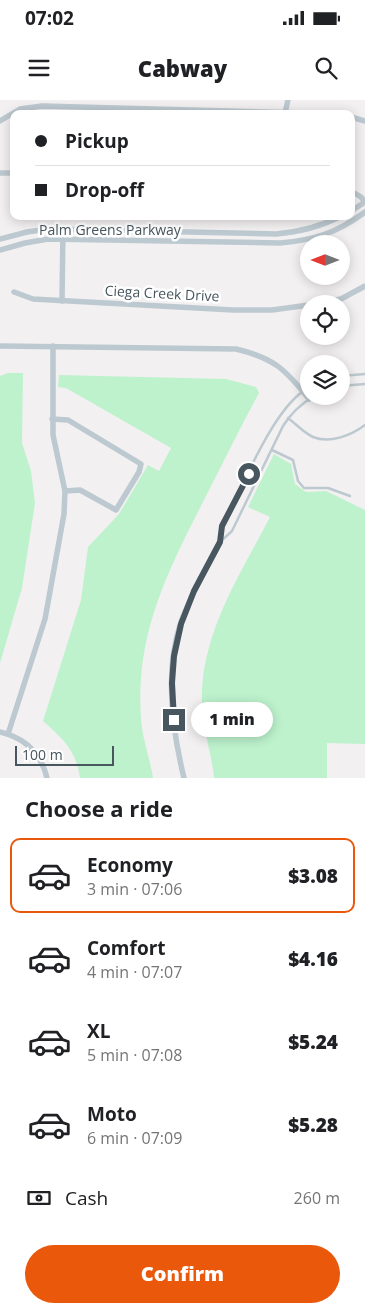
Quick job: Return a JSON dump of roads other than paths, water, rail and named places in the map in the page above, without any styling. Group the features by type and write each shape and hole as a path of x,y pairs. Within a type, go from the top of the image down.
{"street":[{"path":"18,110 42,106 181,110"},
{"path":"355,193 365,202"},
{"name":"Palm Greens Parkway","path":"0,240 27,232 63,229 276,234 299,232 321,226 333,220"},
{"name":"Palm Greens Parkway","path":"0,250 25,243 63,239 280,243 309,240 329,233 351,220"},
{"path":"62,300 63,229"},
{"path":"348,295 365,286"},
{"name":"Ciega Creek Drive","path":"14,292 33,299 232,310 272,310 300,306"},
{"path":"0,346 236,349 270,360 286,370 300,388"},
{"path":"8,734 45,619 64,514 65,491 53,435 53,346"},
{"path":"52,419 68,420 141,464 139,472 116,510 80,490 65,491"},
{"path":"184,778 173,708 174,656 181,624 194,591 220,542"},
{"path":"0,732 30,745 44,764 47,778"}],"lane":[{"path":"350,375 365,374"},
{"path":"350,385 365,384"},
{"path":"220,542 222,526 276,420 289,403 300,393"},
{"path":"220,542 232,531 288,418 304,405"},
{"path":"288,418 311,436 323,440 340,438 365,425"},
{"path":"272,450 293,460 298,481 304,488 328,488 350,496"}]}
